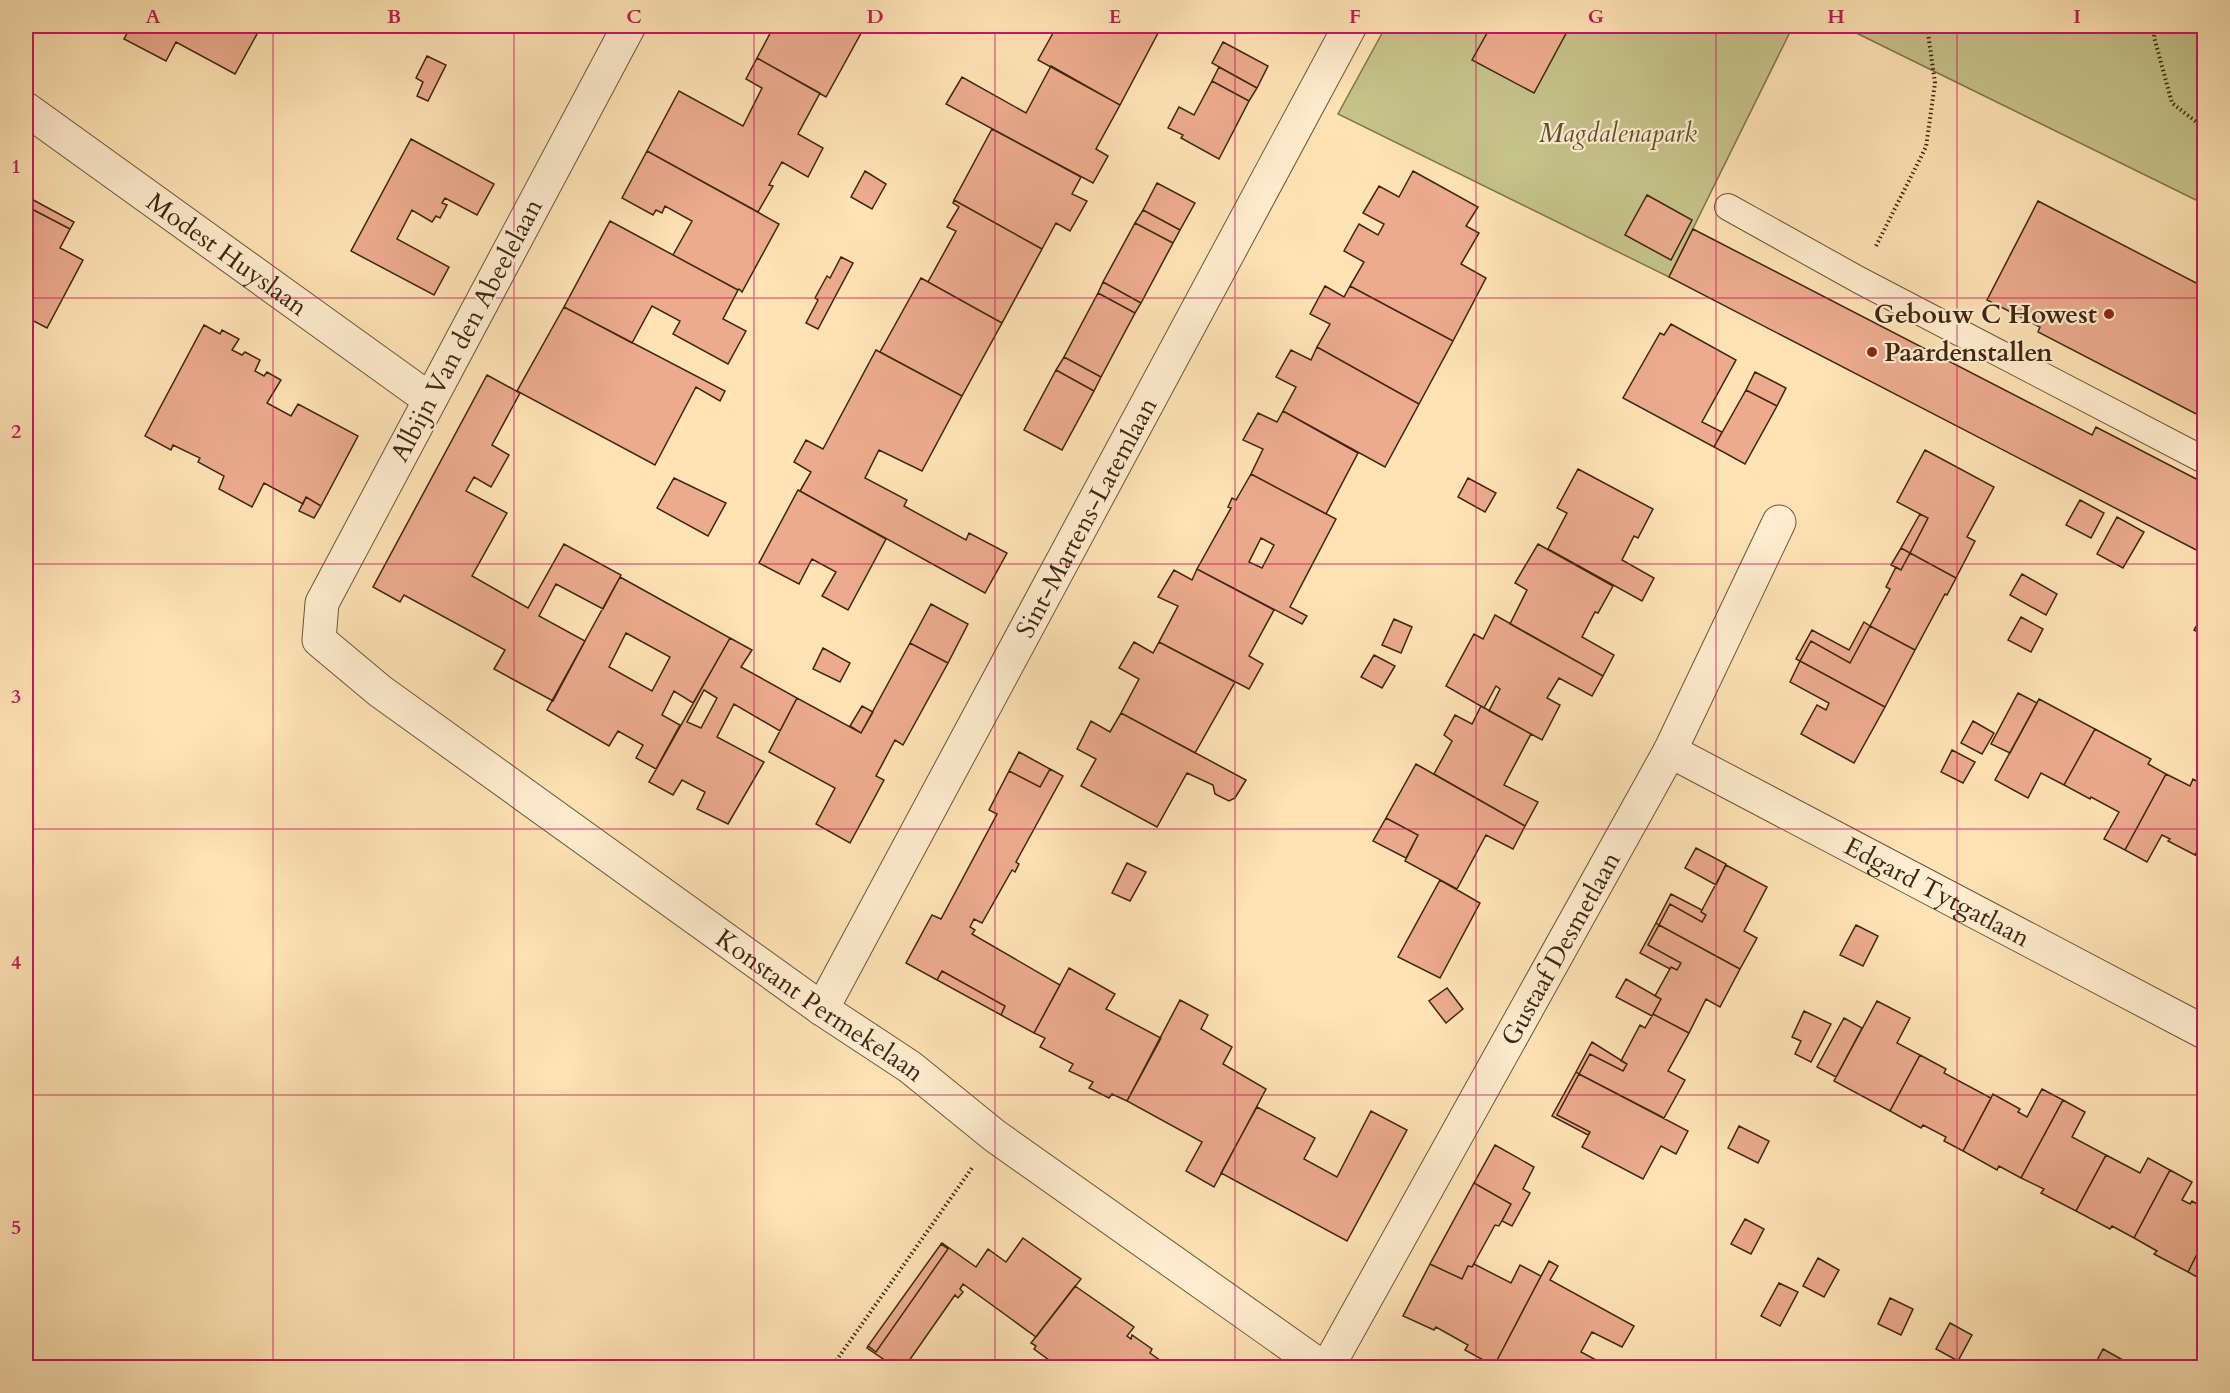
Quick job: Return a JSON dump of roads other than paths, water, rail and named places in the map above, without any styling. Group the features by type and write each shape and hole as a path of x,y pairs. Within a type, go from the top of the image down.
{"street":[{"name":"Albijn Van den Abeelelaan","path":"319,640 322,603 629,26"},
{"name":"Sint-Martens-Latemlaan","path":"822,1009 1350,26"},
{"name":"Modest Huyslaan","path":"26,109 429,399"},
{"name":"Gustaaf Desmetlaan","path":"1325,1368 1670,751 1779,522"},
{"name":"Konstant Permekelaan","path":"319,640 380,691 822,1009 910,1067 995,1136 1325,1368"},
{"name":"Edgard Tytgatlaan","path":"1670,751 2205,1032"}],"lane":[{"path":"1728,207 1859,280 2205,460"}],"place":[{"name":"Gebouw C Howest","path":"2109,314"},
{"name":"Paardenstallen","path":"1872,352"}],"park label":[{"name":"Magdalenapark","path":"1618,133"}]}
